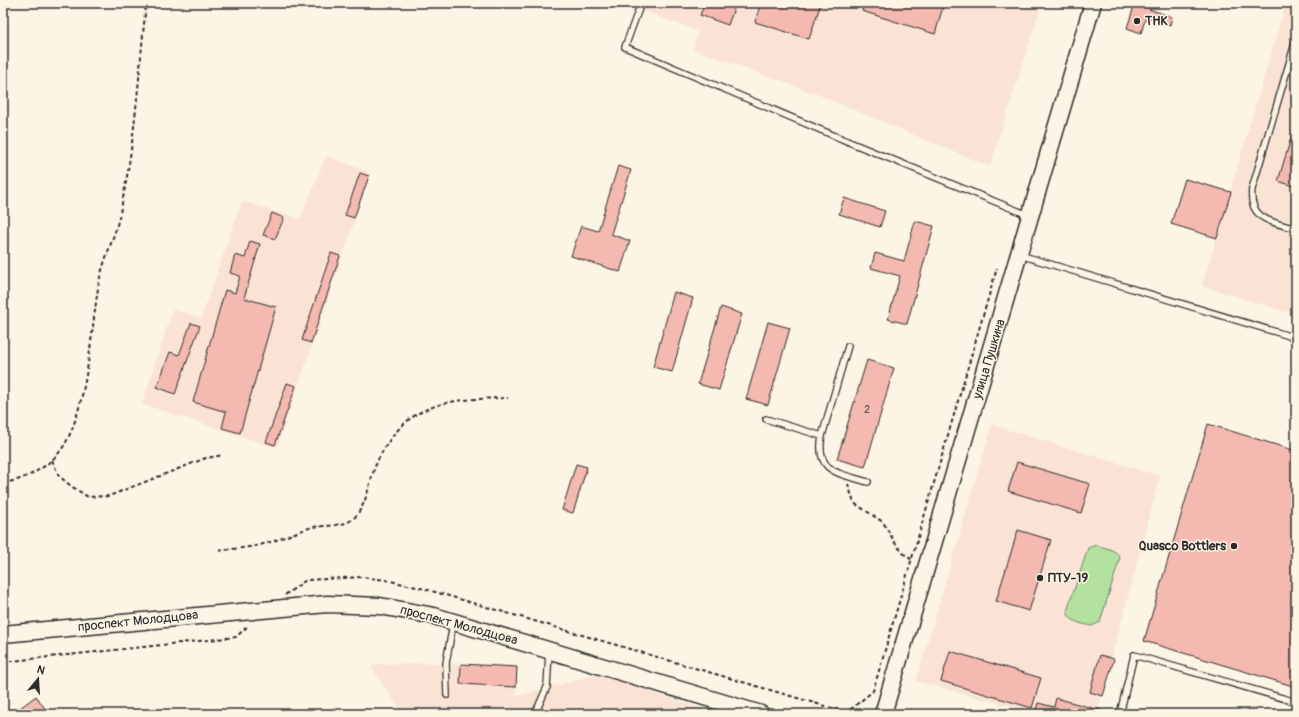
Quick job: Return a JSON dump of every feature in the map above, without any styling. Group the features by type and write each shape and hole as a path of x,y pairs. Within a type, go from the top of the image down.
{"main road":[{"name":"улица Пушкина","path":"883,714 1020,255 1030,216 1093,3"},
{"name":"проспект Молодцова","path":"3,634 264,609 327,604 362,604 398,608 453,622 761,714"}],"lane":[{"path":"641,3 625,47 854,144 1030,216"},
{"path":"1296,40 1252,189 1251,200 1259,216 1267,220 1296,228"},
{"path":"1020,255 1296,338"},
{"path":"848,346 819,448 821,458 827,466 846,475 868,482"},
{"path":"766,419 822,436"},
{"path":"447,695 446,663 453,622"},
{"path":"535,714 547,687 549,650"},
{"path":"1120,714 1134,655 1296,702"}],"path":[{"path":"3,483 15,482 32,474 52,460 64,446 74,425 84,383 101,272 120,214 129,162 146,3"},
{"path":"846,713 873,691 998,268"},
{"path":"219,551 266,544 312,528 344,523 353,519 361,507 377,463 396,431 415,414 442,403 472,399 508,398"},
{"path":"52,460 59,476 70,486 88,497 109,496 206,458 223,455"},
{"path":"846,475 854,503 883,522 903,554 912,560"},
{"path":"282,596 306,580 362,577 386,580 425,589 852,714"},
{"path":"3,662 236,637 264,609"}],"shaded area":[{"path":"620,3 1042,3 990,167 814,93 693,49 698,31"},
{"path":"1286,3 1296,3 1296,315 1202,286"},
{"path":"326,156 371,173 277,448 142,404 173,309 201,318 242,201 300,219"},
{"name":"ПТУ-19","path":"992,425 1160,476 1097,714 1038,714 916,681"},
{"path":"446,663 517,667 516,696 599,674 717,714 403,714 371,667 376,664"}],"green space":[{"path":"1096,545 1113,551 1120,558 1100,622 1092,626 1073,620 1068,615 1067,611 1088,548"}],"building":[{"path":"705,3 736,3 728,25 700,15"},
{"path":"761,3 821,3 809,39 755,22"},
{"path":"864,3 944,3 935,34 862,11"},
{"name":"ТНК","path":"1135,3 1151,3 1149,9 1172,17 1170,25 1146,17 1141,33 1127,28"},
{"path":"1294,128 1296,129 1296,187 1278,181"},
{"path":"618,166 631,170 611,234 630,241 620,272 571,256 581,226 598,231"},
{"path":"360,173 369,176 354,218 345,215"},
{"path":"1185,179 1231,192 1217,238 1171,224"},
{"path":"844,198 885,211 880,227 839,214"},
{"path":"272,213 284,218 275,239 263,235"},
{"path":"915,221 934,226 907,324 888,319 900,276 871,268 875,253 904,261"},
{"path":"250,241 260,244 244,298 276,307 240,433 222,428 226,412 193,402 225,290 235,293 240,276 230,273 235,255 245,258"},
{"path":"331,253 340,256 311,343 302,340"},
{"path":"674,292 693,298 672,372 653,367"},
{"path":"721,307 742,314 719,390 698,384"},
{"path":"768,322 790,328 768,405 746,399"},
{"path":"191,323 200,326 175,394 157,387 170,352 179,355"},
{"path":"867,360 894,368 865,467 837,459"},
{"path":"287,383 296,386 275,445 266,442"},
{"name":"Quasco Bottlers","path":"1208,424 1296,451 1296,687 1144,641"},
{"path":"1017,462 1090,484 1081,513 1008,491"},
{"path":"576,464 587,467 573,513 562,510"},
{"path":"1018,530 1051,540 1029,611 996,601"},
{"path":"950,651 1041,678 1032,708 941,681"},
{"path":"1100,655 1114,659 1103,696 1090,692"},
{"path":"461,664 517,667 516,687 460,684"},
{"path":"36,696 49,714 12,714"},
{"path":"1056,698 1103,711 1103,714 1035,713 1038,703 1054,707"}],"place":[{"name":"ТНК","path":"1137,21"},
{"name":"Quasco Bottlers","path":"1234,546"},
{"name":"ПТУ-19","path":"1040,578"}]}
